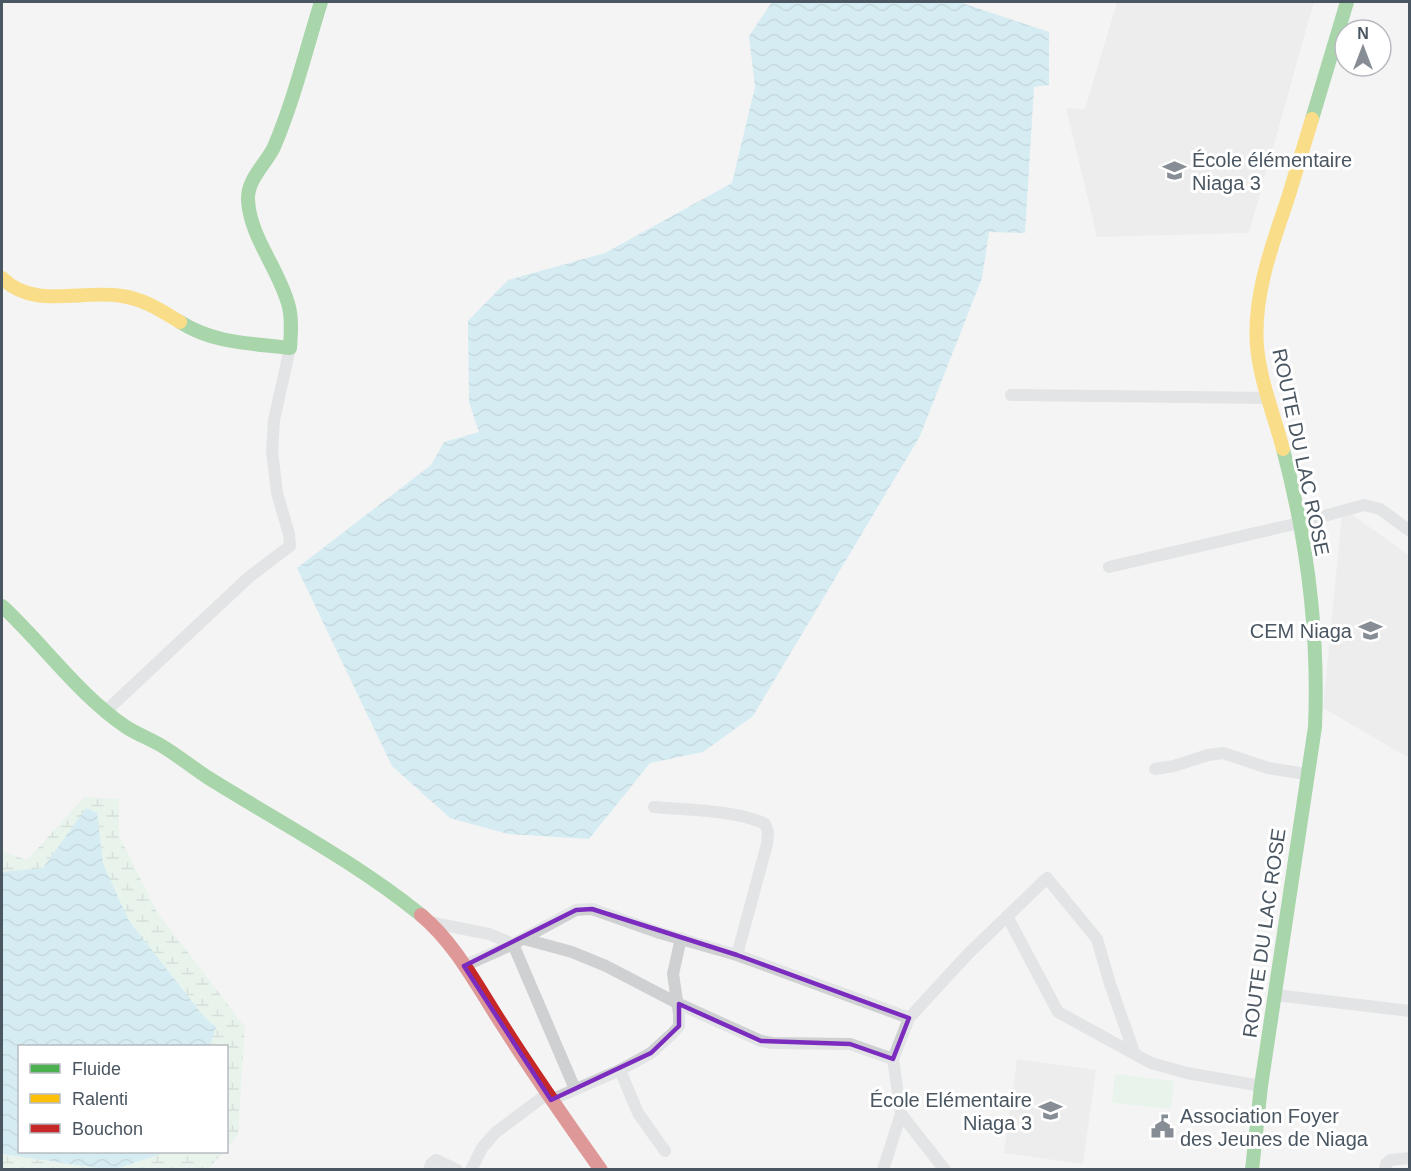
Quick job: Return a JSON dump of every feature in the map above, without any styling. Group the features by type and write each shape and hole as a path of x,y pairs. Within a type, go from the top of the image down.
{"street":[{"path":"106,711 249,577 290,546 290,534 277,493 272,451 274,420 290,348 289,306 252,223 248,199 249,188 272,152 285,120 321,2"},
{"name":"ROUTE DU LAC ROSE","path":"1252,1170 1261,1086 1306,774 1315,727 1317,696 1316,652 1299,523 1284,452 1260,364 1257,319 1272,249 1347,2"},
{"path":"3,282 26,294 42,296 105,293 127,296 148,303 211,338 290,348"},
{"path":"1011,395 1269,398"},
{"path":"1109,567 1299,523 1364,505 1380,509 1410,531"},
{"path":"2,606 28,630 83,691 126,727 162,746 206,776 325,847 387,888 429,922 464,966 549,1097 601,1170"},
{"path":"1155,769 1223,753 1276,770 1306,774"},
{"path":"654,807 733,815 765,824 768,832 767,844 737,955"},
{"path":"883,1170 902,1114 893,1059 909,1018 968,954 1047,878 1097,939 1134,1052"},
{"path":"464,966 584,908 737,955 909,1018"},
{"path":"1007,916 1059,1012 1151,1063 1187,1074 1261,1086"},
{"path":"429,922 572,952 606,966 677,1003 761,1041 850,1044 893,1059"},
{"path":"471,1170 482,1148 495,1133 549,1097 620,1071 651,1053 675,1032 679,1026 673,974 681,938"},
{"path":"518,941 575,1089"},
{"path":"1275,995 1410,1011"},
{"path":"620,1071 638,1113 665,1151"},
{"path":"902,1114 945,1170"},
{"path":"1385,1170 1390,1160 1410,1158"},
{"path":"429,1170 431,1164 436,1160 457,1170"}],"highlighted area":[{"path":"592,909 737,955 909,1018 893,1059 850,1044 761,1041 679,1004 679,1026 651,1053 551,1100 464,966 576,910"}],"shaded area":[{"name":"École élémentaire Niaga 3","path":"1117,2 1314,2 1249,233 1097,237 1066,108 1085,109"},
{"name":"CEM Niaga","path":"1342,513 1351,514 1409,555 1409,758 1323,708"},
{"name":"École Elémentaire Niaga 3","path":"1017,1059 1096,1070 1083,1164 1004,1153"}],"green space":[{"path":"84,797 119,799 119,836 157,912 245,1027 238,1135 228,1147 228,1045 18,1045 18,1153 223,1153 208,1169 2,1169 2,851 27,860"},
{"path":"1115,1074 1174,1081 1171,1109 1112,1103"}],"water":[{"path":"772,2 959,2 1049,32 1049,85 1034,87 1025,233 989,232 982,278 920,436 753,716 703,752 650,763 589,839 508,834 450,818 392,766 297,568 431,465 444,442 479,432 469,402 468,321 508,280 605,253 732,183 755,87 749,36"},
{"path":"86,808 97,813 103,864 129,921 205,1018 216,1027 210,1045 18,1045 18,1153 164,1153 112,1170 2,1154 2,872 43,868"}],"traffic: fast":[{"path":"180,322 220,339 290,348 289,307 285,293 254,228 248,200 254,178 271,153 281,129 321,2"},
{"path":"1312,119 1347,2"},
{"path":"1252,1170 1261,1086 1315,727 1313,621 1299,517 1283,449"},
{"path":"2,606 92,700 126,727 162,746 207,777 343,859 421,915"}],"traffic: slow":[{"path":"1283,449 1264,385 1259,359 1258,308 1270,252 1312,119"},
{"path":"2,278 15,288 43,296 122,296 152,306 180,322"}],"traffic: jam":[{"path":"421,915 456,953 601,1170"}],"place":[{"name":"École élémentaire Niaga 3","path":"1174,171"},
{"name":"CEM Niaga","path":"1370,631"},
{"name":"École Elémentaire Niaga 3","path":"1050,1111"},
{"name":"Association Foyer des Jeunes de Niaga","path":"1162,1127"}]}
